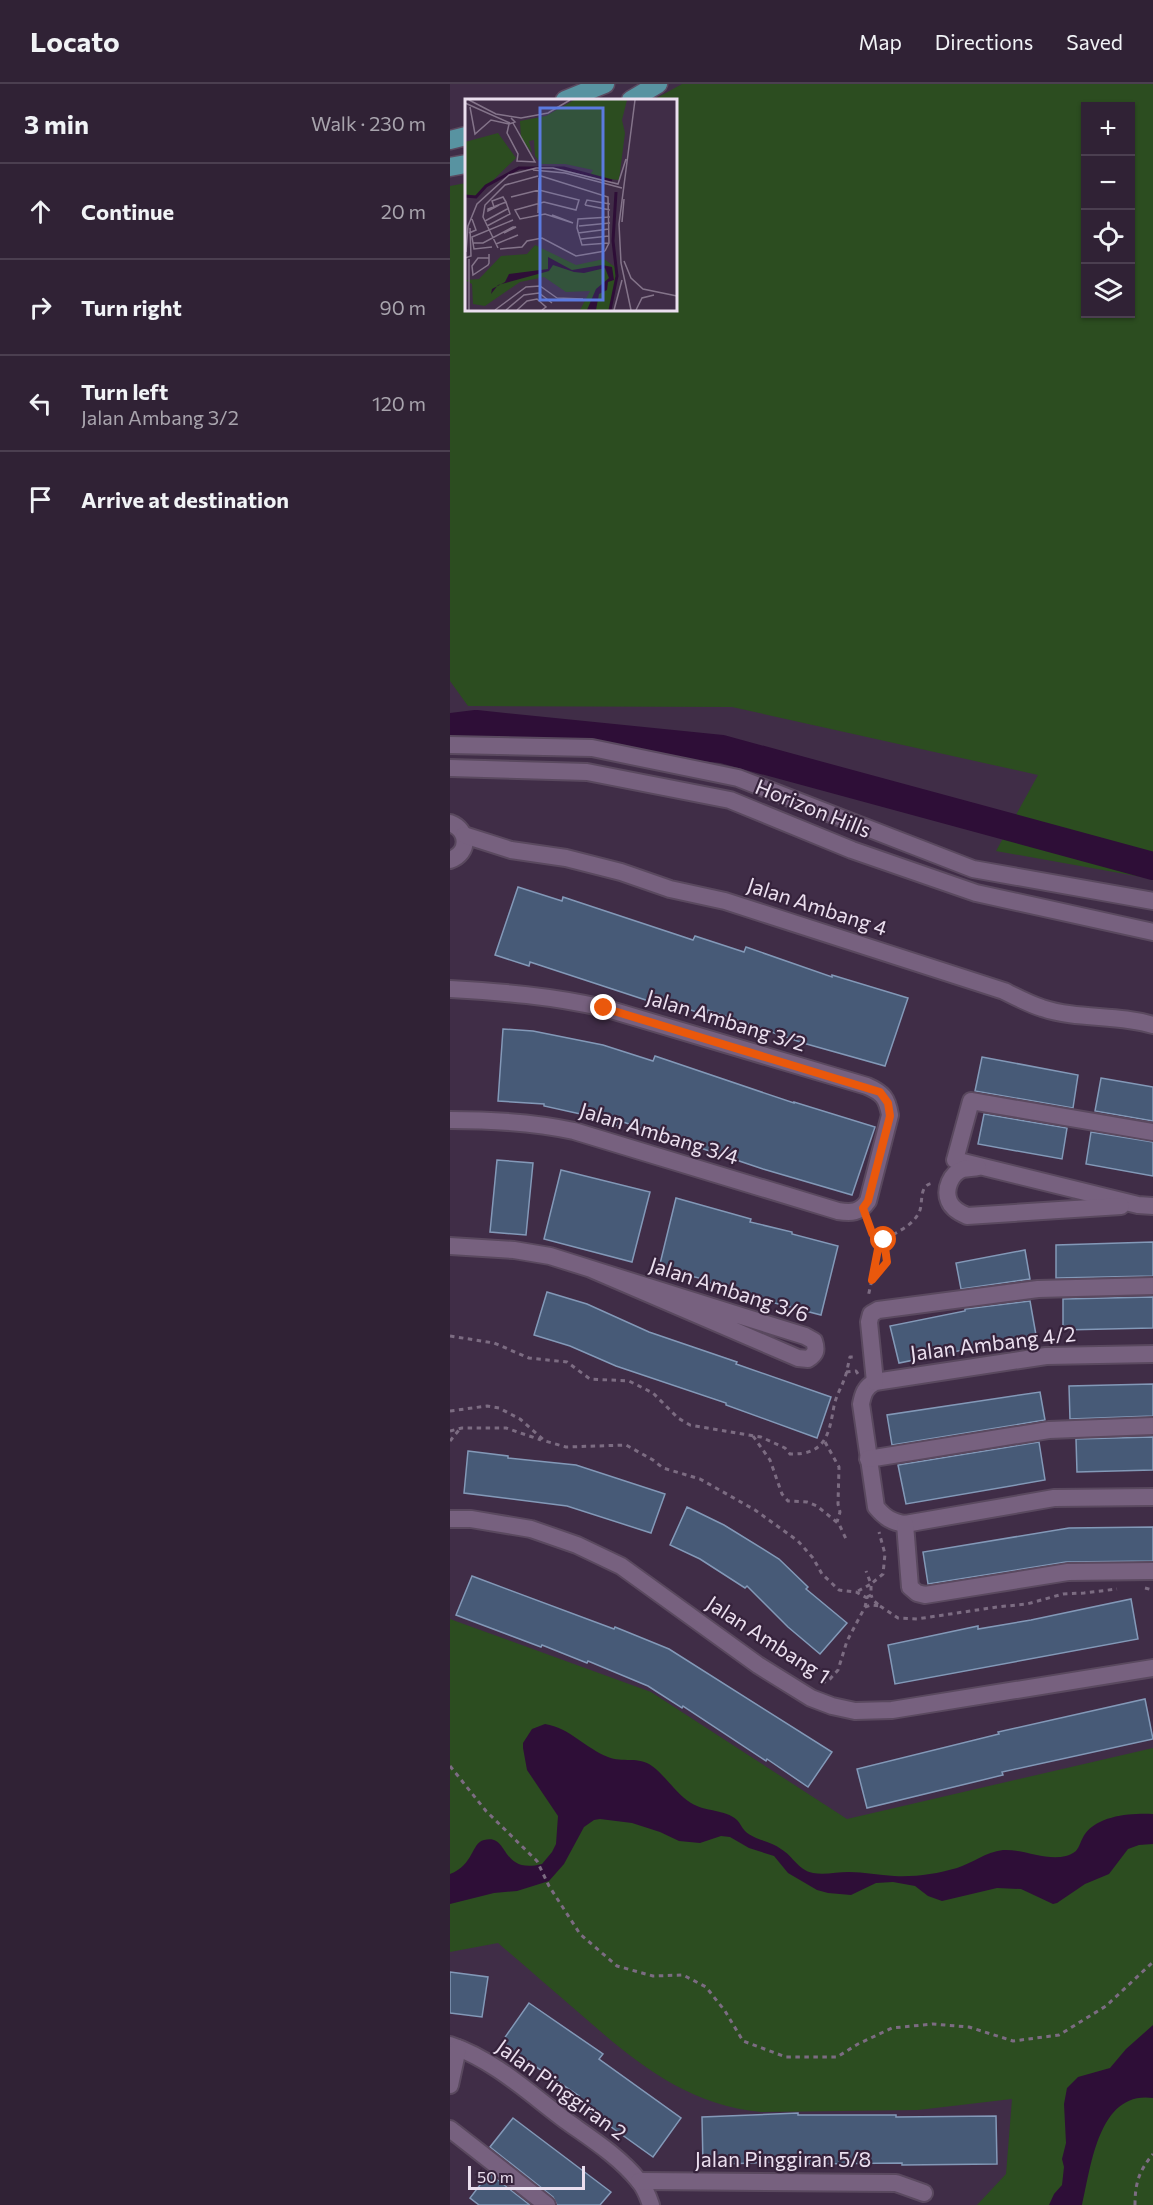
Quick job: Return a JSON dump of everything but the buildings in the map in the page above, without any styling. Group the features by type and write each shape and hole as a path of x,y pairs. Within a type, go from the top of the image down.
{"main road":[{"path":"567,99 604,84"},
{"path":"633,99 658,84"},
{"path":"450,140 465,136"},
{"path":"450,167 465,164"}],"street":[{"name":"Horizon Hills","path":"450,745 592,748 738,778 973,869 1153,901"},
{"name":"Horizon Hills","path":"450,768 586,771 730,800 852,850 975,893 1153,932"},
{"path":"450,823 457,826 464,835 465,846 459,856 450,860"},
{"name":"Jalan Ambang 4","path":"464,835 511,850 566,858 621,872 670,889 725,901 1004,991 1042,1008 1072,1014 1107,1016 1153,1025"},
{"name":"Jalan Ambang 3/2","path":"450,989 524,993 604,1008 880,1092 888,1103 890,1116 868,1201 857,1211"},
{"path":"1146,1205 954,1160 971,1101 1153,1132"},
{"name":"Jalan Ambang 3/4","path":"450,1120 498,1120 539,1124 574,1131 838,1211 857,1211"},
{"path":"982,1166 962,1169 952,1176 947,1188 949,1202 956,1211 968,1216 1146,1205"},
{"name":"Jalan Ambang 3/6","path":"450,1246 523,1251 550,1256 805,1336 814,1341 816,1347 814,1355 808,1359 798,1358 591,1269"},
{"path":"1153,1286 1038,1289 878,1310 871,1314 869,1322 875,1382 868,1385 861,1404 876,1507 883,1516 893,1522 905,1524 1054,1498 1153,1497"},
{"name":"Jalan Ambang 4/2","path":"875,1382 1047,1356 1153,1354"},
{"path":"868,1460 1049,1430 1153,1426"},
{"name":"Jalan Ambang 1","path":"450,1519 471,1519 531,1529 577,1545 621,1566 758,1665 812,1698 832,1706 873,1712 1153,1668"},
{"path":"905,1524 910,1587 917,1593 926,1595 1068,1572 1153,1571"},
{"path":"450,2085 454,2046"},
{"name":"Jalan Pinggiran 2","path":"454,2046 495,2068 619,2160 639,2181 651,2205"},
{"path":"450,2129 547,2205"},
{"name":"Jalan Pinggiran 5/8","path":"639,2181 896,2183 924,2193"}],"path":[{"path":"872,1280 887,1262 884,1240 909,1225 915,1218 920,1210 924,1188 936,1183 947,1188"},
{"path":"857,1211 879,1244 866,1303"},
{"path":"450,1336 494,1343 529,1358 567,1362 590,1379 629,1381 653,1393 678,1418 690,1425 752,1435 776,1442 790,1454 811,1451 825,1442 831,1427 839,1390 846,1377 850,1357 865,1357"},
{"path":"450,1411 487,1406 499,1408 520,1419 545,1442"},
{"path":"450,1431 506,1428 566,1447 626,1445 663,1468 700,1479 755,1510 798,1541 813,1558 822,1574 839,1590 869,1596 898,1618 917,1619 1027,1604 1063,1594 1125,1588"},
{"path":"450,1441 461,1429"},
{"path":"752,1435 770,1460 782,1494 788,1501 807,1502 817,1506 837,1522 847,1540"},
{"path":"825,1442 839,1467 838,1504 840,1512 837,1522"},
{"path":"812,1698 816,1686 825,1683 838,1670 847,1641 865,1607 871,1584 866,1571"},
{"path":"856,1592 871,1584"},
{"path":"1141,1588 1153,1590"},
{"path":"865,1607 880,1606"},
{"path":"450,1766 486,1811 537,1861 549,1886 580,1935 617,1966 653,1976 683,1975 706,1987 725,2011 743,2041 786,2057 837,2057 892,2028 933,2024 969,2027 1013,2041 1059,2035 1106,2006 1153,1962"},
{"path":"1135,2205 1137,2180 1142,2168 1153,2154"}],"green space":[{"path":"682,84 1153,84 1153,879 996,851 1038,775 732,707 468,706 450,681 450,186 465,183 465,310 676,310 676,99 655,99"},
{"path":"450,1619 651,1692 847,1819 1153,1748 1153,2205 977,2205 1006,2174 1012,2099 918,2110 761,2112 734,2108 684,2090 640,2063 498,1943 450,1952"}],"shaded area":[{"path":"545,1724 570,1734 608,1757 647,1763 691,1803 732,1816 749,1834 777,1846 803,1869 813,1873 926,1875 957,1868 990,1853 1003,1850 1050,1857 1066,1856 1077,1850 1085,1834 1099,1823 1116,1816 1135,1814 1153,1814 1153,1844 1128,1849 1109,1874 1085,1884 1057,1903 1053,1904 1021,1889 997,1888 942,1901 928,1896 915,1886 893,1882 876,1883 851,1895 828,1893 817,1890 788,1873 774,1856 749,1848 730,1837 721,1836 700,1843 679,1841 632,1823 600,1819 584,1827 564,1864 549,1881 517,1891 494,1893 450,1904 450,1874 464,1865 480,1842 492,1839 498,1842 518,1864 528,1866 542,1864 552,1852 556,1844 558,1816 527,1770 523,1748 523,1743 532,1729"},
{"path":"1153,2025 1153,2098 1135,2099 1120,2106 1109,2119 1094,2153 1082,2205 1049,2205 1054,2194 1062,2185 1064,2167 1062,2159 1066,2143 1064,2104 1067,2088 1078,2077 1110,2068 1126,2049"}],"waterway":[{"path":"450,727 476,724 722,749 1153,866"}],"route":[{"path":"604,1008 867,1086 880,1092 888,1103 890,1116 868,1201 863,1208 872,1233 879,1244 872,1280 887,1262 884,1240"}]}
